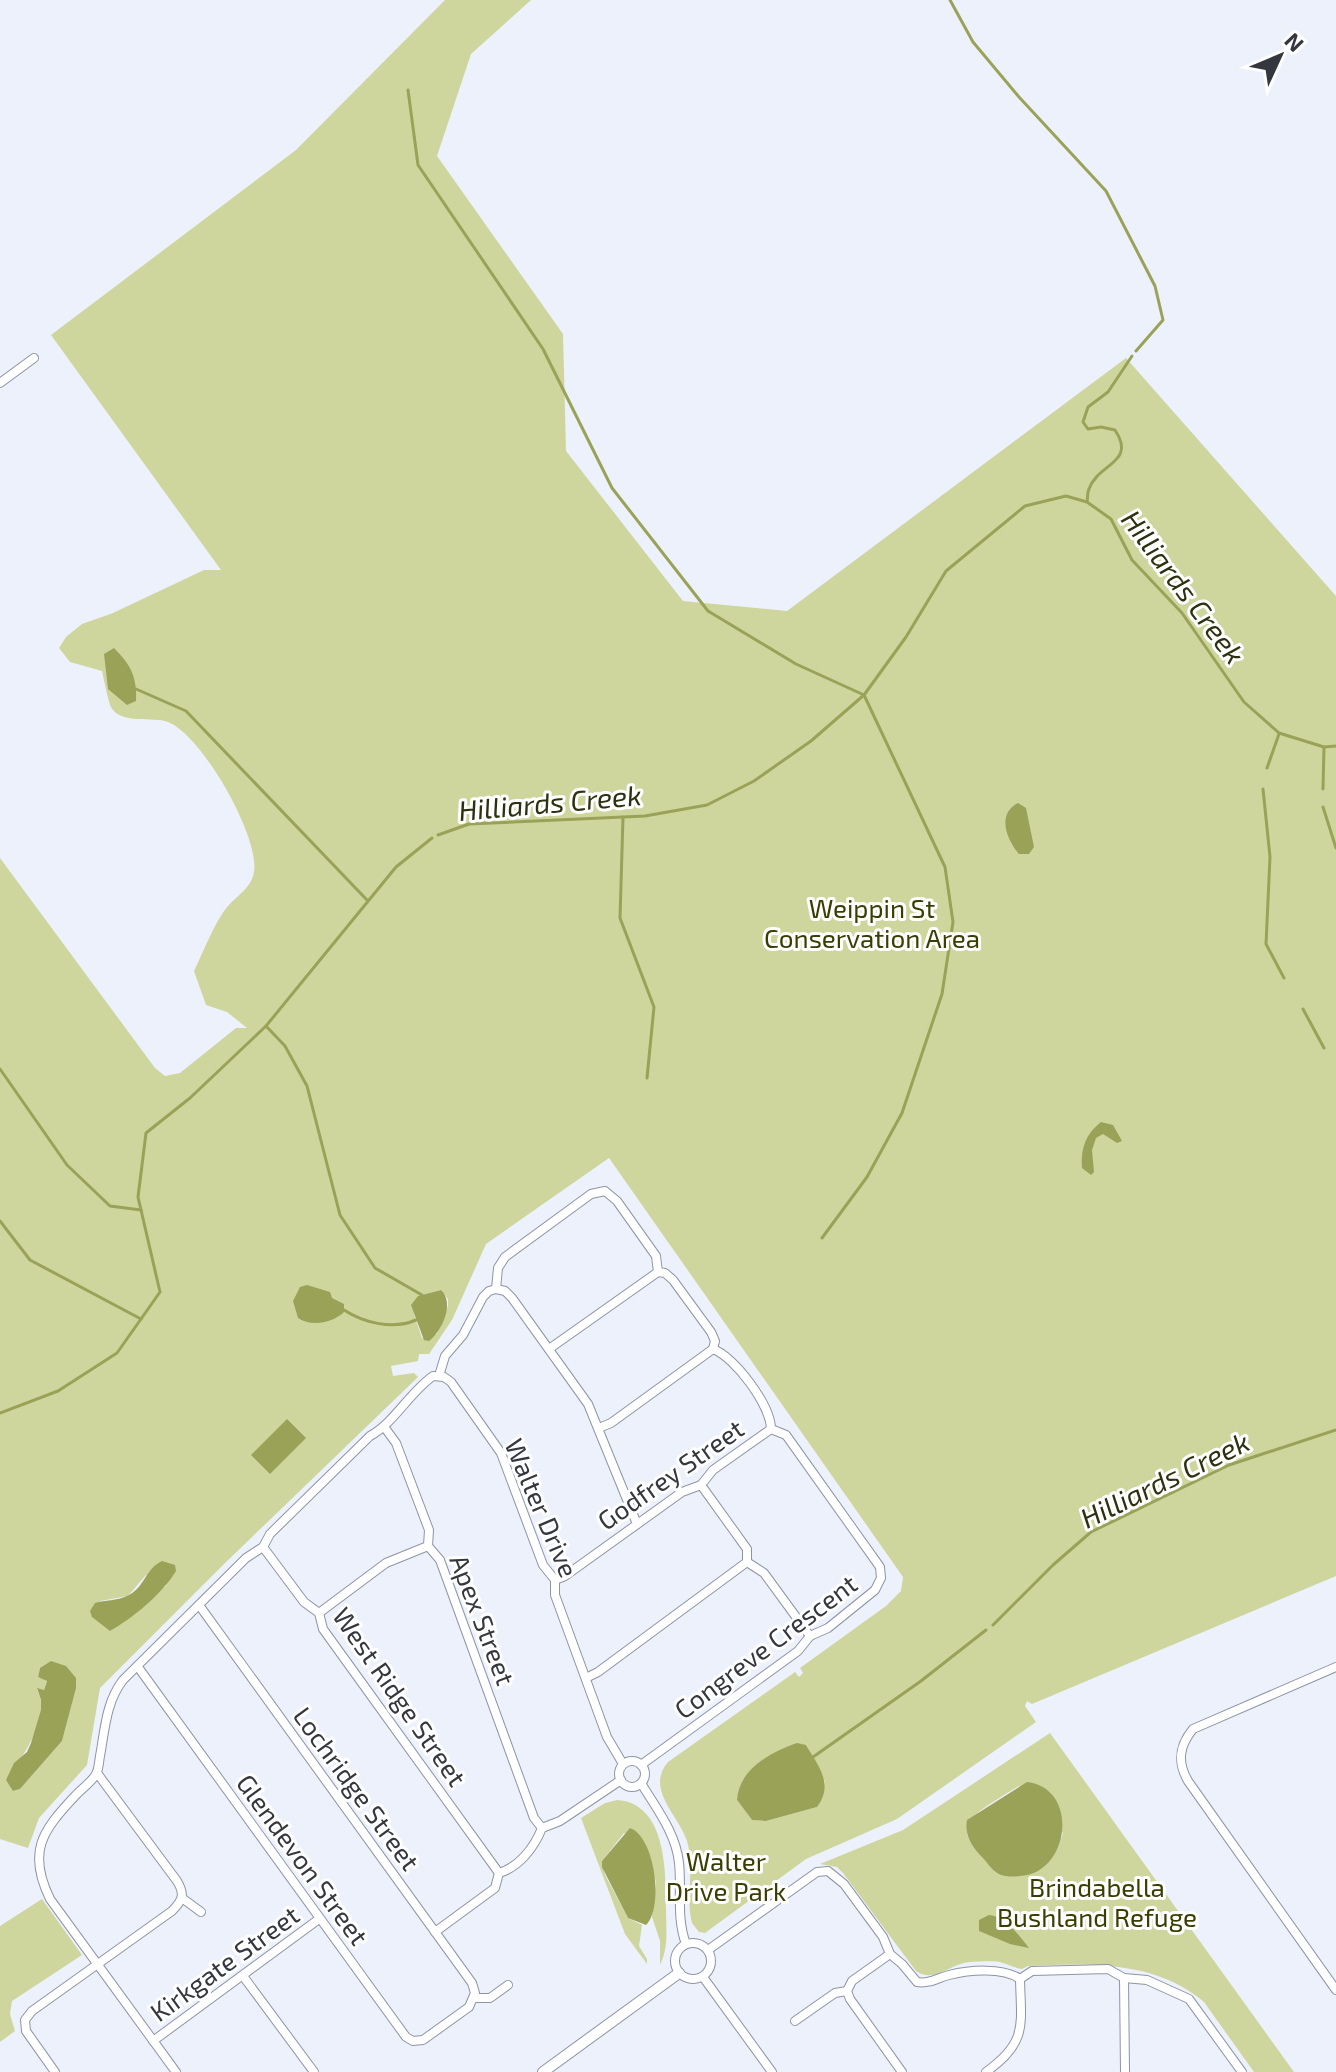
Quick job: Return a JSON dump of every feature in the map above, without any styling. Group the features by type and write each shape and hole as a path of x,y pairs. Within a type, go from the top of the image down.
{"street":[{"path":"0,383 34,358"},
{"name":"Congreve Crescent","path":"439,1376 445,1356 463,1335 483,1297 496,1289 498,1268 505,1257 596,1191 610,1193 656,1256 658,1272 665,1273 673,1280 711,1332 715,1341 713,1349 730,1359 769,1413 771,1429 786,1435 882,1572 875,1590 828,1628 810,1636 798,1651 641,1765"},
{"path":"549,1349 658,1272"},
{"path":"496,1289 505,1291 512,1298 588,1404 637,1524"},
{"path":"599,1428 713,1349"},
{"path":"176,2072 50,1899 41,1879 38,1860 41,1841 53,1820 97,1773 108,1707 114,1691 227,1576 251,1553 263,1547 270,1534 370,1436 385,1428 395,1412 426,1382 433,1376 439,1376"},
{"name":"Walter Drive","path":"439,1376 451,1382 501,1453 543,1565 555,1580 555,1595 607,1737 623,1764"},
{"name":"Apex Street","path":"385,1428 396,1443 427,1525 428,1546 440,1560 534,1818 542,1828"},
{"name":"Godfrey Street","path":"555,1580 565,1576 682,1492 701,1485 713,1470 771,1429"},
{"path":"586,1678 739,1571 747,1562 747,1549 701,1485"},
{"path":"319,1613 386,1563 428,1546"},
{"name":"West Ridge Street","path":"263,1547 304,1602 319,1613 323,1629 499,1873"},
{"path":"747,1562 764,1573 810,1636"},
{"name":"Lochridge Street","path":"199,1605 472,1983 475,1998"},
{"name":"Glendevon Street","path":"138,1667 406,2037 413,2041 423,2040 469,2007 475,1998"},
{"path":"1336,1667 1193,1729 1186,1738 1180,1760 1188,1781 1336,1990"},
{"path":"631,1761 641,1765 645,1773 641,1783 629,1787 621,1780 619,1771 623,1764 631,1761"},
{"path":"55,2072 26,2031 25,2020 32,2011 172,1911 183,1892 97,1773"},
{"path":"435,1932 495,1888 499,1873 515,1866 533,1845 542,1828 560,1821 621,1780"},
{"path":"641,1783 670,1831 678,1858 680,1927 686,1944"},
{"path":"708,1950 792,1889 823,1871 839,1877 883,1937 890,1954 917,1982 928,1983 961,1973 1008,1971 1020,1979"},
{"path":"182,1898 201,1912"},
{"name":"Kirkgate Street","path":"153,2041 319,1919"},
{"path":"698,1943 708,1950 712,1962 703,1977 693,1980 679,1973 675,1957 686,1944 698,1943"},
{"path":"890,1954 852,1981 847,1991 902,2072"},
{"path":"1020,1979 1032,1971 1108,1969 1124,1978 1147,1980 1189,1999 1242,2072"},
{"path":"543,2072 679,1973"},
{"path":"243,1976 314,2072"},
{"path":"703,1977 772,2072"},
{"path":"1124,1978 1125,2072"},
{"path":"986,2072 1009,2053 1019,2038 1020,1979"},
{"path":"475,1998 490,1998 508,1985"},
{"path":"795,2021 835,1993 847,1991"}],"green space":[{"name":"Weippin St Conservation Area","path":"445,0 531,0 471,54 437,156 563,334 566,451 683,601 787,611 1126,358 1336,596 1336,1576 1032,1704 1027,1701 1025,1706 1036,1722 897,1819 806,1859 705,1933 699,1932 692,1923 689,1851 683,1831 662,1792 662,1772 668,1762 795,1672 799,1677 803,1673 800,1668 886,1606 901,1591 903,1577 609,1158 486,1244 452,1320 429,1354 419,1354 418,1361 391,1366 393,1376 414,1373 418,1377 100,1688 87,1765 39,1818 28,1848 0,1839 0,858 155,1068 165,1076 180,1073 236,1028 247,1028 227,1012 206,1005 194,971 218,920 247,887 254,872 248,836 238,813 197,746 168,722 129,718 115,713 110,705 102,671 70,662 59,648 66,637 82,624 113,613 204,570 221,570 51,335 296,150","holes":["441,1290 448,1299 437,1334 422,1338 414,1314 422,1295","146,1575 167,1585 110,1631 100,1601 128,1596","40,1668 72,1702 62,1741 20,1789 14,1791 8,1776 26,1751 40,1720 41,1701 37,1689 44,1690 47,1680 38,1677","806,1745 825,1782 817,1807 766,1821 752,1820 737,1800 748,1775 762,1760"]},
{"name":"Brindabella Bushland Refuge","path":"1050,1733 1294,2072 1254,2072 1204,2002 1185,1988 1143,1971 1074,1964 1028,1966 1022,1969 991,1961 963,1963 930,1975 916,1971 843,1873 837,1867 820,1864 903,1830","holes":["1019,1786 1063,1833 1055,1854 1044,1867 1029,1874 1007,1876 974,1847 968,1836 968,1826 984,1808"]},
{"path":"617,1800 633,1804 646,1813 660,1842 664,1860 666,1931 665,1951 660,1965 660,1941 652,1917 656,1882 644,1842 624,1833 602,1861 605,1875 628,1918 642,1925 639,1946 647,1964 625,1934 581,1818 605,1803"},
{"path":"42,1899 82,1955 12,2001 10,2014 15,2031 0,2042 0,1926"}],"shaded area":[{"path":"114,648 129,666 134,678 136,701 127,705 108,689 104,654"},
{"path":"1018,803 1026,808 1034,847 1029,854 1019,854 1006,827 1007,814"},
{"path":"1101,1122 1113,1125 1122,1141 1117,1143 1103,1134 1096,1138 1092,1150 1094,1172 1091,1175 1082,1168 1083,1148 1091,1132"},
{"path":"307,1285 330,1292 332,1298 344,1304 344,1312 322,1322 298,1318 293,1301 300,1287"},
{"path":"441,1290 447,1302 445,1317 434,1336 429,1341 424,1340 411,1305 418,1296"},
{"path":"287,1419 306,1438 270,1474 251,1455"},
{"path":"162,1561 175,1565 176,1571 155,1597 137,1612 110,1631 92,1617 90,1611 95,1603 133,1593"},
{"path":"51,1661 66,1666 76,1678 62,1741 20,1789 13,1791 6,1780 14,1763 27,1752 31,1743 41,1710 37,1688 44,1690 47,1681 38,1677 40,1668"},
{"path":"797,1743 806,1745 820,1768 824,1783 822,1799 817,1807 766,1821 752,1820 737,1800 744,1779 758,1763"},
{"path":"1027,1782 1044,1788 1055,1799 1061,1814 1062,1830 1058,1847 1050,1861 1037,1872 1004,1876 992,1869 973,1846 968,1836 967,1820"},
{"path":"630,1828 646,1844 654,1873 655,1904 646,1925 628,1918 602,1867 602,1861"},
{"path":"989,1915 1006,1922 1029,1948 979,1931 979,1920"}],"waterway":[{"path":"950,0 973,42 1106,191 1155,286 1163,320 1136,351"},
{"path":"408,90 418,165 543,349 612,488 708,611 796,664 864,695 945,867 953,922 942,994 902,1113 867,1177 822,1238"},
{"path":"1087,502 1094,480 1119,456 1121,441 1115,430 1101,427 1088,429 1083,422 1088,407 1108,392 1132,356"},
{"name":"Hilliards Creek","path":"438,835 469,824 645,816 707,805 754,781 811,741 864,695 906,637 946,571 1025,506 1066,496 1087,502 1111,519 1132,560 1182,613 1244,702 1279,733 1324,747 1336,746"},
{"path":"136,689 186,711 367,900"},
{"path":"1267,768 1279,734"},
{"path":"1323,789 1324,747"},
{"path":"1263,789 1270,857 1266,944 1284,978"},
{"path":"1323,807 1336,848"},
{"path":"623,817 620,918 654,1007 647,1078"},
{"name":"Hilliards Creek","path":"0,1413 58,1391 117,1353 160,1292 138,1197 146,1133 190,1098 266,1026 396,867 432,838"},
{"path":"1303,1009 1324,1048"},
{"path":"266,1026 285,1046 307,1086 340,1215 375,1268 422,1295"},
{"path":"0,1069 67,1165 110,1206 141,1210"},
{"path":"0,1221 30,1260 141,1319"},
{"path":"344,1310 379,1324 416,1320"},
{"name":"Hilliards Creek","path":"993,1625 1091,1532 1229,1465 1336,1430"},
{"name":"Hilliards Creek","path":"813,1757 921,1681 986,1630"}],"park label":[{"name":"Walter Drive Park","path":"726,1877"}]}
